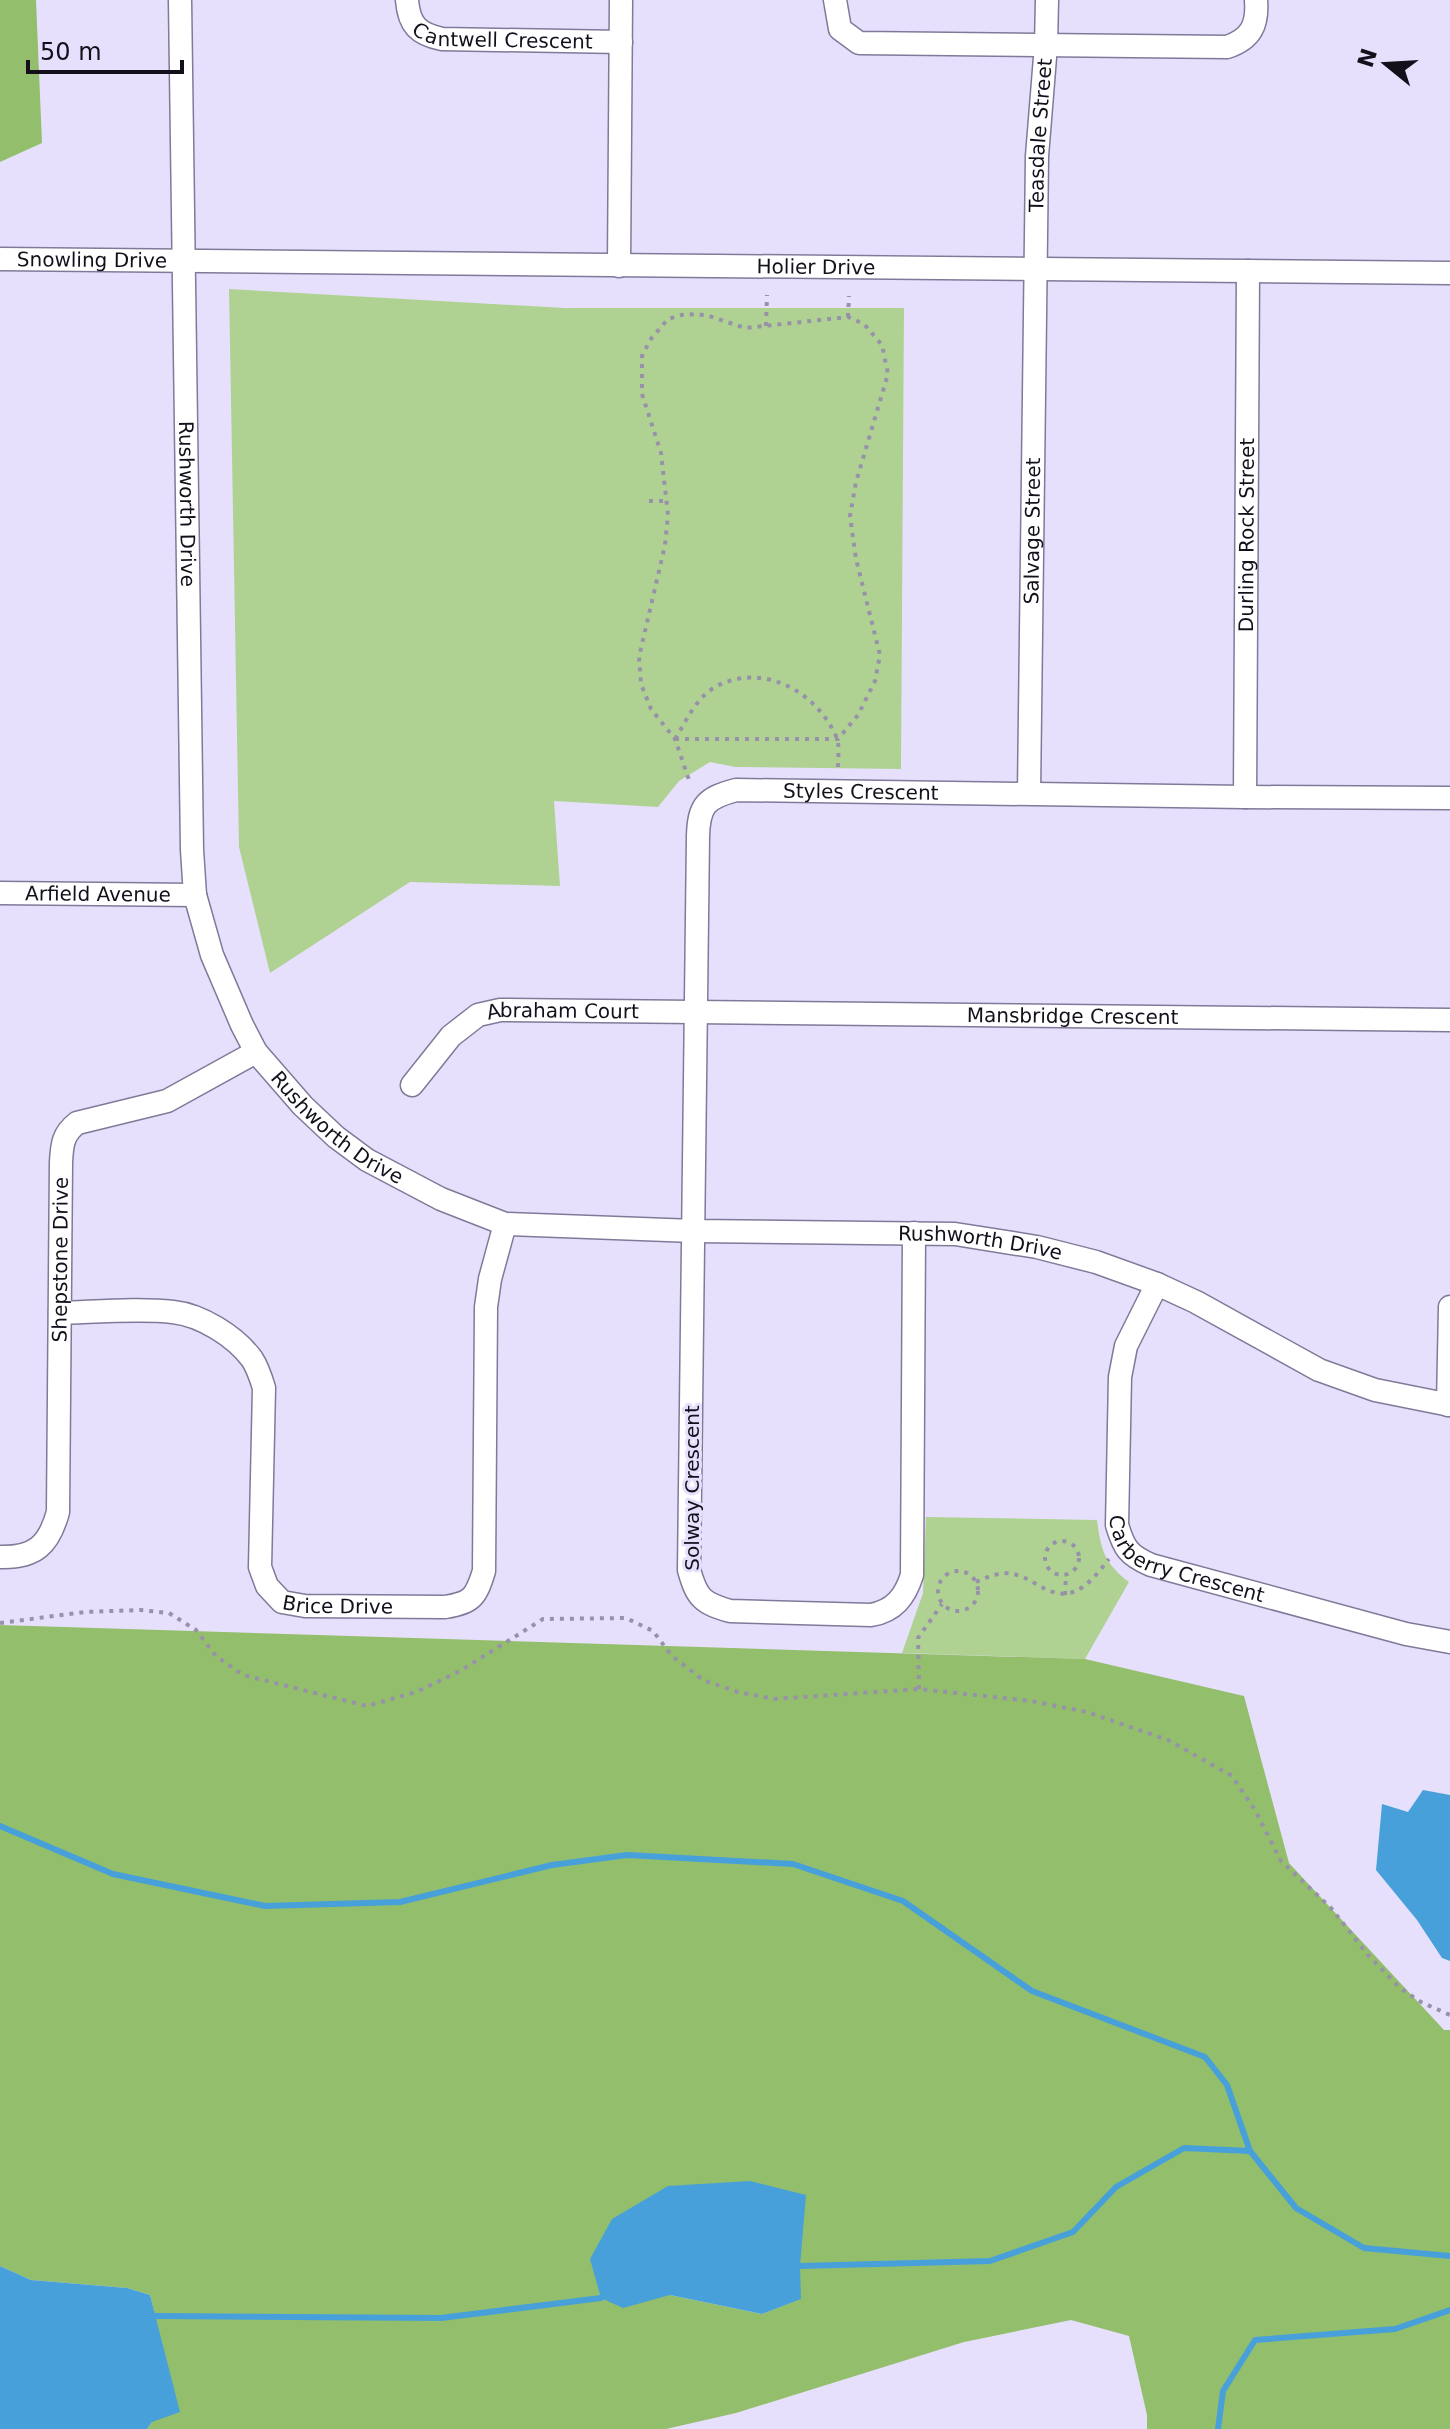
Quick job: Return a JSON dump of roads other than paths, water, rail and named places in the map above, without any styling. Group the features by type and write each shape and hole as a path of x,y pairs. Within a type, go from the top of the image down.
{"street":[{"name":"Rushworth Drive","path":"180,0 195,895 212,955 242,1025 256,1052 303,1106 336,1137 367,1160 441,1199 505,1224 694,1231 914,1233 982,1237 1037,1247 1096,1262 1157,1284 1319,1370 1375,1390 1449,1405"},
{"name":"Cantwell Crescent","path":"407,0 412,22 425,35 442,39 621,42"},
{"name":"Cantwell Crescent","path":"619,266 621,0"},
{"path":"835,0 840,29 859,43 1227,47 1242,42 1254,27 1256,0"},
{"name":"Teasdale Street","path":"1035,270 1037,156 1047,0"},
{"name":"Snowling Drive","path":"0,259 184,259"},
{"name":"Holier Drive","path":"184,259 1450,273"},
{"name":"Salvage Street","path":"1029,793 1035,270"},
{"name":"Durling Rock Street","path":"1245,797 1248,271"},
{"name":"Styles Crescent","path":"694,1231 699,816 706,803 719,794 736,790 1450,798"},
{"name":"Arfield Avenue","path":"0,893 195,895"},
{"name":"Abraham Court","path":"412,1085 451,1036 478,1015 500,1010 696,1012"},
{"name":"Mansbridge Crescent","path":"696,1012 1450,1020"},
{"name":"Shepstone Drive","path":"0,1557 28,1554 41,1546 53,1531 58,1512 61,1162 62,1142 68,1130 77,1123 167,1101 256,1052"},
{"name":"Brice Drive","path":"60,1313 174,1312 218,1329 252,1359 264,1388 260,1567 267,1586 282,1602 305,1606 445,1607 463,1604 478,1593 484,1571 486,1307 505,1224"},
{"name":"Solway Crescent","path":"694,1231 689,1570 695,1592 709,1605 730,1611 871,1615 883,1613 896,1605 907,1591 912,1575 914,1233"},
{"name":"Carberry Crescent","path":"1157,1284 1126,1346 1120,1377 1117,1525 1123,1543 1133,1557 1151,1565 1406,1634 1450,1642"},
{"path":"1449,1405 1450,1307"}],"water":[{"path":"1423,1790 1450,1795 1450,1961 1442,1958 1417,1920 1376,1870 1382,1804 1408,1812"},
{"path":"750,2181 806,2195 800,2266 801,2299 762,2314 670,2295 623,2308 601,2298 590,2259 612,2219 668,2186"},
{"path":"0,2266 31,2280 127,2288 150,2295 180,2412 152,2422 147,2429 0,2429"}],"waterway":[{"path":"0,1826 113,1874 265,1906 400,1902 552,1865 627,1855 793,1864 903,1901 1032,1991 1205,2057 1227,2085 1250,2151 1296,2208 1364,2248 1450,2256"},
{"path":"800,2266 990,2261 1073,2232 1116,2187 1184,2148 1250,2151"},
{"path":"155,2316 441,2318 601,2298"},
{"path":"1218,2429 1223,2391 1255,2340 1395,2329 1450,2310"}]}
